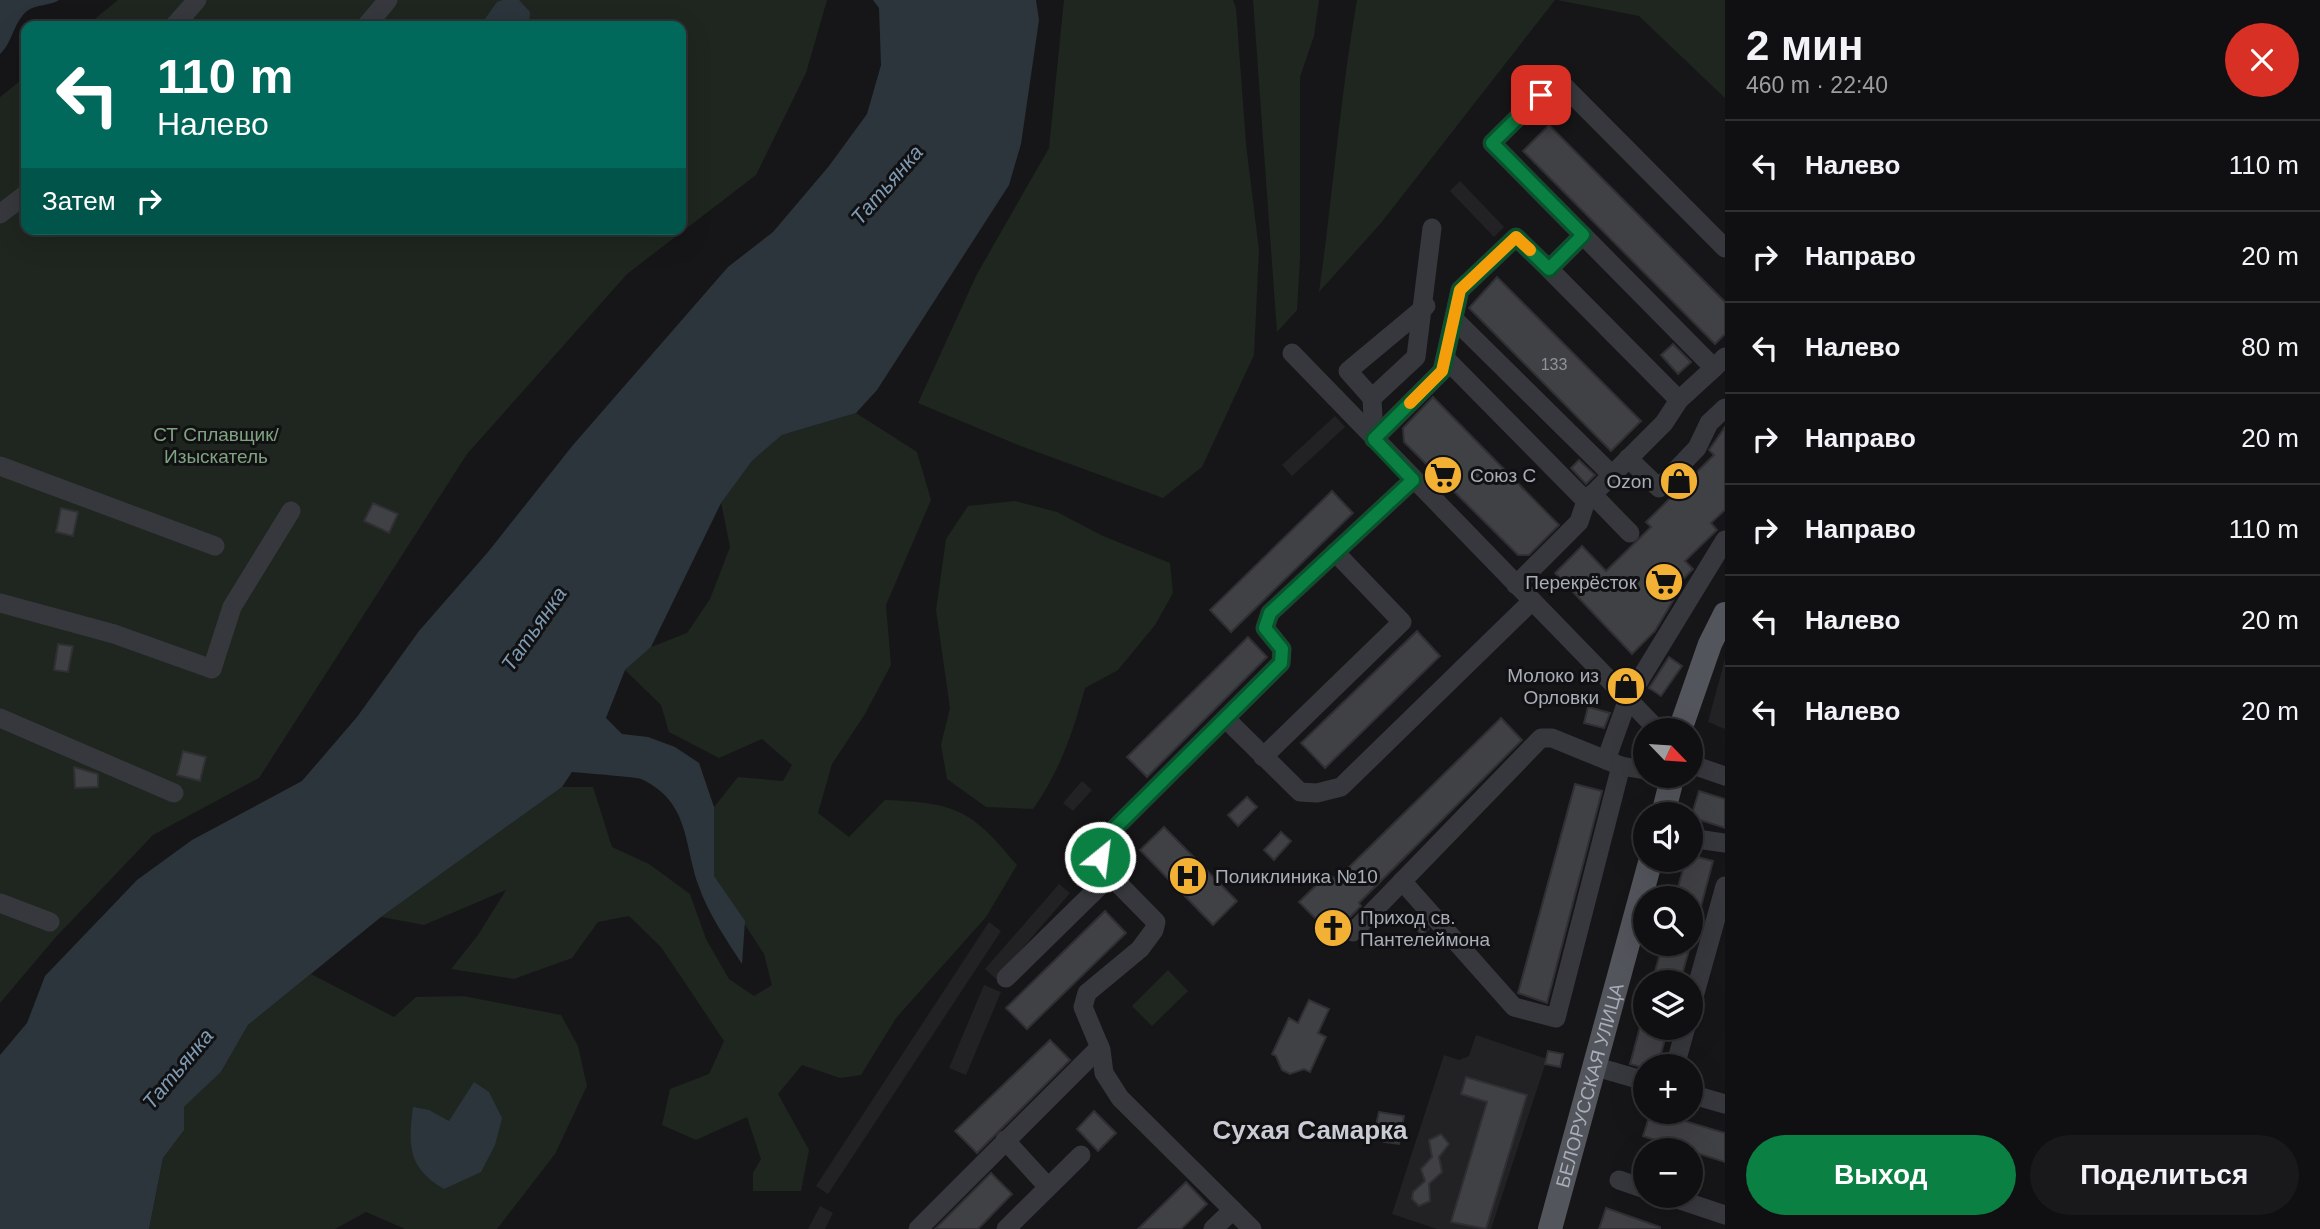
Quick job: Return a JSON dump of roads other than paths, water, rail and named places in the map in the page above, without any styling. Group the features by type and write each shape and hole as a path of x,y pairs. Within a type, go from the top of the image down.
{"main road":[{"path":"1684,718 1710,644 1725,614"},
{"name":"БЕЛОРУССКАЯ УЛИЦА","path":"1550,1229 1647,872"}],"street":[{"path":"178,21 197,0"},
{"path":"370,21 388,0"},
{"path":"1516,585 1579,522 1589,498 1664,423 1679,400 1719,362 1583,235 1492,143 1557,79 1725,248"},
{"path":"0,214 21,198"},
{"path":"1372,398 1416,357 1428,304 1432,228"},
{"path":"1549,269 1583,235"},
{"path":"1374,439 1442,371 1460,290 1516,237 1679,400"},
{"path":"1374,439 1372,398 1348,371 1428,304"},
{"path":"1454,320 1611,474"},
{"path":"1292,353 1646,718"},
{"path":"1445,358 1589,498 1630,533"},
{"path":"1628,458 1658,488 1697,448 1709,423 1725,408"},
{"path":"0,466 215,546"},
{"path":"1252,1229 1120,1098 1104,1073 1100,1047 1083,1007 1087,993 1140,949 1154,930 1156,922 1102,867 1100,857 1110,833 1281,663 1282,649 1265,628 1270,613 1413,480"},
{"path":"0,603 114,634 212,669 232,607 291,511"},
{"path":"1402,881 1514,1007 1556,1018 1628,699 1725,540"},
{"path":"1263,757 1402,622 1335,552"},
{"path":"1226,719 1300,792 1317,793 1341,787 1532,601"},
{"path":"0,718 174,793"},
{"path":"1353,932 1541,738 1552,738 1614,763 1633,767"},
{"path":"1703,768 1725,776"},
{"path":"1703,840 1725,843"},
{"path":"1006,978 1111,875"},
{"path":"1701,970 1725,886"},
{"path":"0,903 50,922"},
{"path":"918,1229 985,1159 1100,1047"},
{"path":"1593,1066 1633,1077"},
{"path":"1703,1098 1725,1104"},
{"path":"1005,1140 1048,1188"},
{"path":"1006,1229 1081,1155"},
{"path":"1619,1180 1633,1185"},
{"path":"1703,1208 1725,1215"},
{"path":"1213,1229 1233,1210"}],"water":[{"path":"0,0 59,0 27,11 0,54"},
{"path":"519,0 530,12 529,21 484,21 497,2"},
{"name":"Татьянка","path":"873,0 1036,0 1039,20 1021,144 1009,185 877,390 856,413 782,435 752,461 721,503 651,647 625,670 606,718 622,734 648,737 675,747 699,763 714,807 714,876 745,921 742,964 706,905 682,824 668,799 657,788 641,779 572,772 562,787 381,917 248,1025 221,1072 184,1107 184,1130 163,1158 149,1229 0,1229 0,1055 27,1023 45,976 137,880 192,840 302,781 357,717 419,631 488,552 573,445 728,267 773,232 829,166 867,114 881,65 879,8"},
{"path":"474,1082 489,1092 502,1118 495,1145 481,1172 444,1189 423,1173 413,1155 413,1107 429,1110 449,1121"}],"place":[{"name":"Союз С","path":"1443,475"},
{"name":"Ozon","path":"1679,481"},
{"name":"Перекрёсток","path":"1664,582"},
{"name":"Молоко из Орловки","path":"1626,686"},
{"name":"Поликлиника №10","path":"1188,876"},
{"name":"Приход св. Пантелеймона","path":"1333,928"}],"district":[{"name":"Сухая Самарка","path":"1310,1130"}],"park label":[{"name":"СТ Сплавщик/ Изыскатель","path":"216,445"}]}
